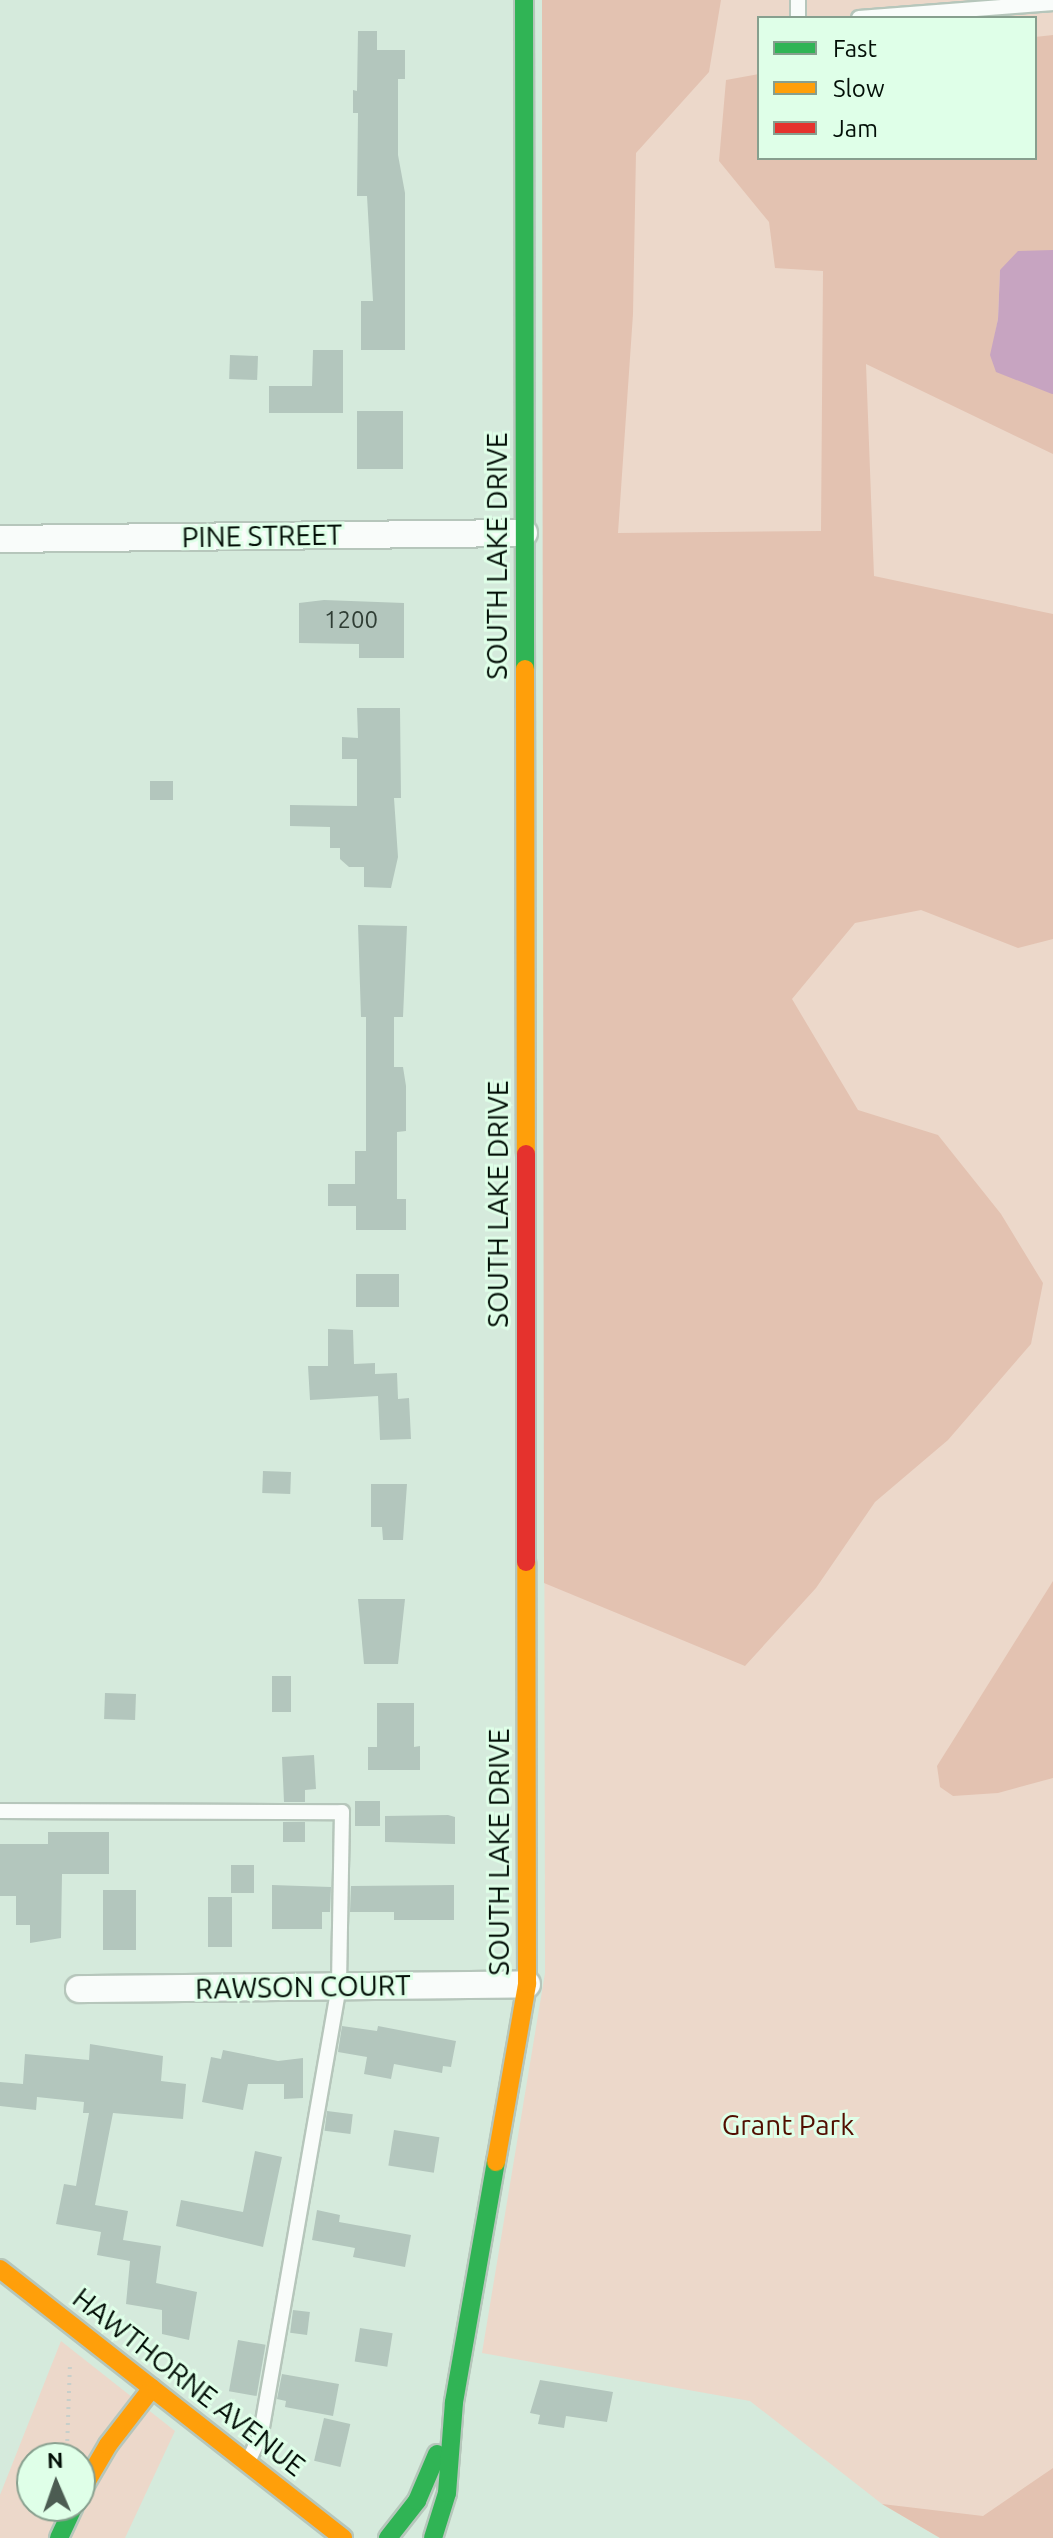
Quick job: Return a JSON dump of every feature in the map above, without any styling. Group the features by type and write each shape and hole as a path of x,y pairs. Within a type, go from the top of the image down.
{"street":[{"name":"SOUTH LAKE DRIVE","path":"433,2538 447,2493 454,2402 527,1984 524,0"},
{"name":"PINE STREET","path":"0,539 524,533"},
{"name":"RAWSON COURT","path":"79,1989 527,1984"},
{"name":"HAWTHORNE AVENUE","path":"0,2269 343,2538"},
{"path":"96,2466 152,2388"},
{"name":"SOUTH LAKE DRIVE","path":"388,2538 428,2479 454,2402"}],"lane":[{"path":"885,16 1053,3"},
{"path":"0,1811 342,1812 339,1986 261,2434 247,2463"}],"path":[{"path":"67,2442 70,2364"}],"green space":[{"name":"Grant Park","path":"542,0 1053,0 1053,2538 940,2538 882,2504 750,2401 482,2353 545,1973"},
{"path":"61,2341 175,2431 125,2538 0,2538 0,2495 16,2455 16,2522 96,2522 96,2442 21,2442"}],"shaded area":[{"path":"542,0 721,0 709,72 636,153 633,314 618,533 821,531 823,271 775,268 769,222 719,161 726,80 757,74 757,160 1037,160 1037,37 1053,35 1053,250 1000,270 998,319 991,355 1053,394 1053,454 866,364 874,576 1053,614 1053,939 1018,948 921,910 855,923 792,999 858,1110 938,1135 1001,1214 1043,1283 1031,1344 948,1440 875,1502 816,1588 745,1666 544,1583"},
{"path":"1053,250 1052,394 996,372 990,355 998,319 1000,270 1018,251"},
{"path":"1053,1581 1053,1778 998,1793 953,1796 940,1787 937,1766"},
{"path":"1053,2468 1053,2538 940,2538 882,2504 983,2516"}],"building":[{"path":"358,31 377,31 377,50 405,50 405,79 398,79 398,155 405,193 405,350 361,350 361,301 373,301 367,196 357,196 358,113 353,113 353,90 357,91"},
{"path":"313,350 343,350 343,413 269,413 269,386 312,386"},
{"path":"230,355 258,356 257,380 229,379"},
{"path":"357,411 403,411 403,469 357,469"},
{"path":"324,600 404,603 404,658 359,658 359,644 299,643 299,603"},
{"path":"357,708 400,708 401,798 394,798 398,857 391,888 364,887 364,867 349,867 340,859 340,848 330,848 330,827 290,826 290,805 357,806 357,759 342,759 342,737 358,738"},
{"path":"150,781 173,781 173,800 150,800"},
{"path":"358,925 407,926 403,1017 394,1017 394,1067 403,1067 406,1086 406,1131 397,1132 397,1199 406,1199 406,1230 356,1230 356,1206 328,1206 328,1184 355,1184 355,1151 366,1151 366,1017 361,1017"},
{"path":"356,1274 399,1274 399,1307 356,1307"},
{"path":"328,1329 353,1330 354,1364 375,1363 375,1374 397,1373 398,1399 409,1398 411,1439 380,1440 378,1396 310,1400 308,1366 328,1366"},
{"path":"263,1471 291,1472 290,1494 262,1493"},
{"path":"371,1484 407,1484 403,1540 383,1540 382,1527 371,1527"},
{"path":"358,1599 405,1599 398,1664 364,1664"},
{"path":"272,1676 291,1676 291,1712 272,1712"},
{"path":"105,1693 136,1694 135,1720 104,1719"},
{"path":"377,1703 414,1703 414,1747 420,1746 420,1770 368,1770 368,1747 377,1747"},
{"path":"314,1755 316,1789 305,1790 305,1802 284,1802 282,1757"},
{"path":"355,1801 380,1801 380,1826 355,1826"},
{"path":"385,1816 455,1817 455,1844 385,1842"},
{"path":"283,1822 305,1822 305,1842 283,1842"},
{"path":"48,1832 109,1832 109,1874 62,1874 61,1938 30,1943 30,1925 16,1925 16,1896 0,1896 0,1844 48,1844"},
{"path":"231,1865 254,1865 254,1893 231,1893"},
{"path":"272,1885 331,1887 330,1912 322,1912 322,1929 272,1929"},
{"path":"454,1885 454,1920 394,1920 394,1912 350,1912 351,1886"},
{"path":"103,1890 136,1890 136,1950 103,1950"},
{"path":"208,1897 232,1897 232,1947 208,1947"},
{"path":"342,2026 377,2031 378,2026 456,2041 451,2067 443,2066 442,2073 394,2064 391,2079 364,2074 367,2057 338,2052"},
{"path":"90,2044 163,2056 161,2081 186,2084 183,2119 113,2113 95,2205 128,2211 123,2240 161,2246 156,2283 197,2292 189,2340 162,2334 162,2310 126,2304 130,2261 97,2255 101,2232 56,2224 64,2184 76,2186 89,2113 83,2113 84,2102 37,2097 36,2110 0,2106 0,2082 23,2084 25,2054 89,2060"},
{"path":"223,2050 278,2061 303,2058 303,2098 284,2099 284,2084 248,2084 243,2110 202,2102 211,2057 221,2059"},
{"path":"327,2111 353,2114 350,2134 325,2131"},
{"path":"394,2130 439,2137 434,2173 388,2166"},
{"path":"255,2151 282,2157 263,2247 176,2226 181,2200 243,2212"},
{"path":"317,2210 340,2215 339,2222 411,2235 405,2267 353,2257 355,2248 312,2240"},
{"path":"293,2310 310,2312 307,2335 290,2333"},
{"path":"360,2328 393,2333 387,2367 355,2362"},
{"path":"238,2340 266,2345 257,2396 229,2391"},
{"path":"282,2374 339,2384 333,2416 285,2407 286,2401 277,2399"},
{"path":"540,2380 613,2392 607,2422 566,2416 564,2428 538,2424 540,2415 530,2413"},
{"path":"324,2418 350,2424 340,2467 314,2461"}],"traffic: fast":[{"path":"524,0 525,669"},
{"path":"433,2538 447,2493 454,2402 496,2162"},
{"path":"388,2538 417,2501 437,2454"},
{"path":"59,2538 66,2522"}],"traffic: slow":[{"path":"525,669 526,1154"},
{"path":"496,2162 527,1984 526,1562"},
{"path":"0,2269 343,2538"},
{"path":"96,2466 152,2388"}],"traffic: jam":[{"path":"526,1154 526,1562"}]}
